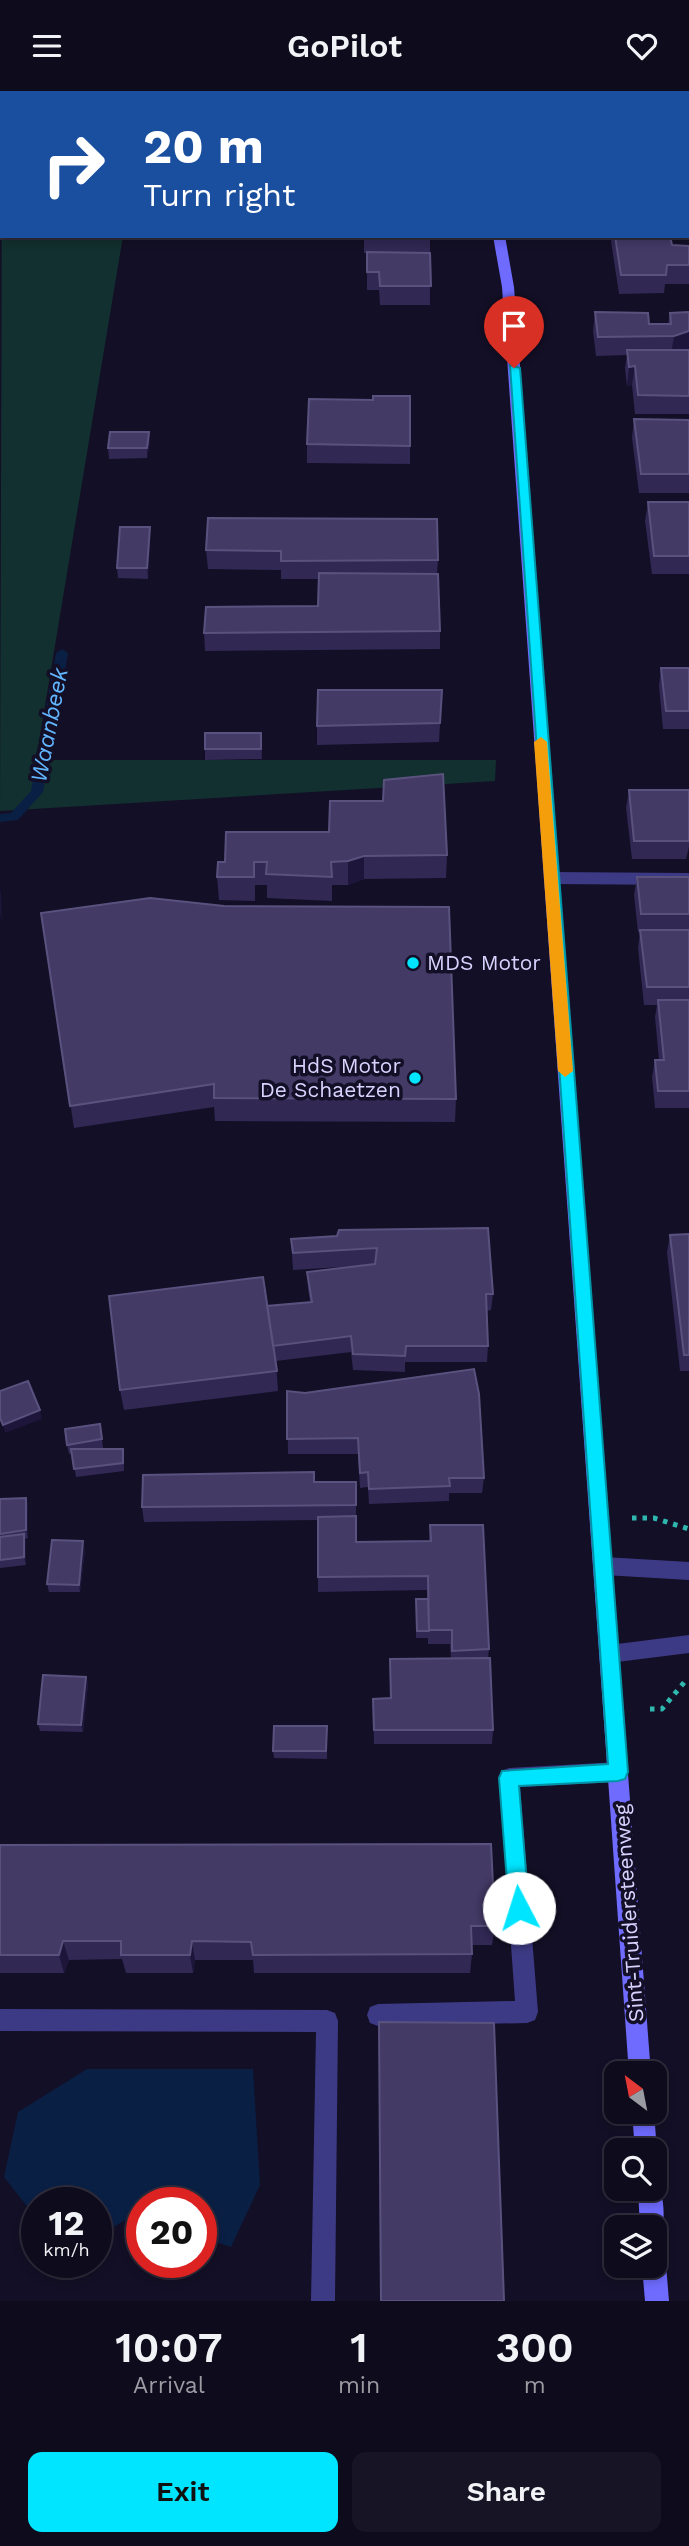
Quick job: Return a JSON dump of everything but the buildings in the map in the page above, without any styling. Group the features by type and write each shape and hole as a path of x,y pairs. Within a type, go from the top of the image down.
{"main road":[{"name":"Sint-Truidersteenweg","path":"499,238 508,287 639,2061"},
{"name":"Sint-Truidersteenweg","path":"508,287 512,238"},
{"path":"655,2278 657,2301"}],"street":[{"path":"551,878 689,879"},
{"path":"604,1566 689,1571"},
{"path":"610,1654 689,1644"},
{"path":"378,2015 527,2012 509,1778 618,1772"},
{"path":"0,2020 327,2021 323,2301"}],"path":[{"path":"600,1517 654,1518 689,1529"},
{"path":"614,1710 662,1709 689,1677"}],"green space":[{"path":"2,238 123,238 36,760 496,760 495,781 0,811"}],"water":[{"path":"87,2069 253,2069 260,2185 231,2247 217,2242 217,2187 126,2187 126,2220 112,2228 112,2187 21,2187 21,2199 4,2177 18,2112"}],"waterway":[{"name":"Waanbeek","path":"0,818 14,817 37,792 62,653"}],"slow traffic":[{"path":"541,742 565,1071"}],"place":[{"name":"MDS Motor","path":"413,963"},
{"name":"HdS Motor De Schaetzen","path":"415,1078"}],"route":[{"path":"514,368 618,1772 509,1778 519,1908"}]}
